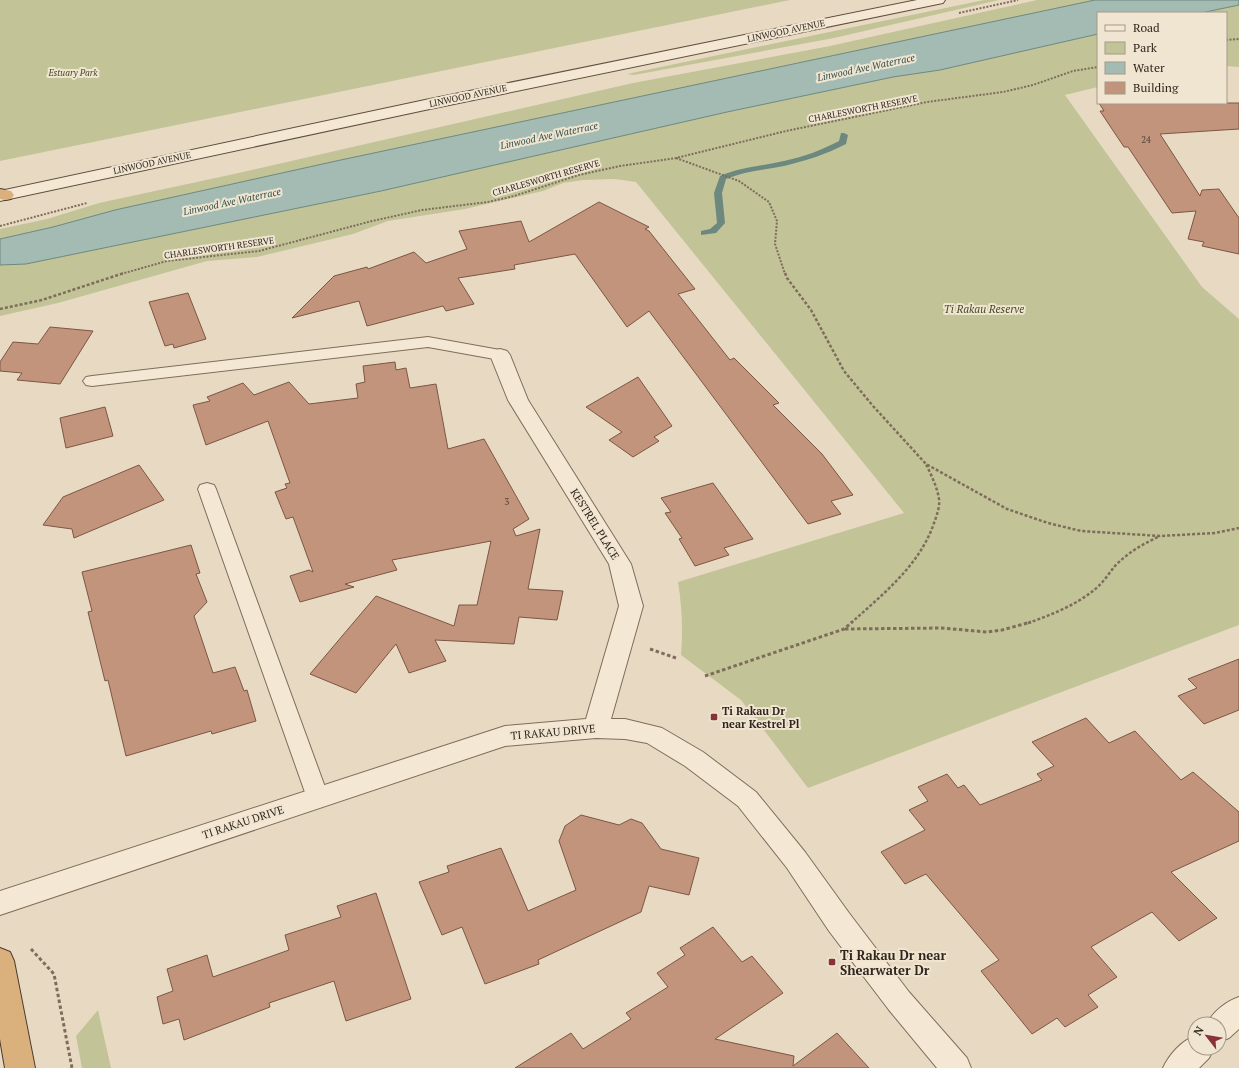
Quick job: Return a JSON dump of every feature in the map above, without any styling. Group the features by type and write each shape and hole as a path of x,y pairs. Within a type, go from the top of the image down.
{"highway":[{"path":"0,961 20,1068"}],"street":[{"name":"LINWOOD AVENUE","path":"2,195 425,105 938,0"},
{"name":"KESTREL PLACE","path":"500,355 518,400 620,564 631,606 596,728"},
{"name":"TI RAKAU DRIVE","path":"0,903 505,736 596,728 625,729 653,735 694,759 747,799 796,860 899,1001 956,1068"},
{"path":"1227,1021 1239,1010"},
{"path":"1178,1068 1191,1056"}],"lane":[{"path":"92,381 428,342 500,355"},
{"path":"207,489 318,798"}],"path":[{"path":"1227,40 1239,39"},
{"name":"CHARLESWORTH RESERVE","path":"0,309 42,300 141,267 161,263 258,251 372,221 422,210 488,202 514,196 586,173 620,166 676,158 786,131 927,102 1003,92 1033,85 1073,71 1097,67"},
{"path":"676,158 738,181 763,196 769,202 774,210 777,221 775,244 780,262 787,278 811,310 844,371 926,464 936,487 939,500 937,515 931,533 916,558 895,583 844,629"},
{"path":"926,464 1007,509 1048,523 1082,531 1160,536 1216,533 1239,528"},
{"path":"705,676 844,629 924,628 992,632 1011,627 1057,610 1084,596 1097,588 1116,564 1127,555 1145,543 1160,536"},
{"path":"643,647 676,658"},
{"path":"48,967 54,974 72,1068"}],"green space":[{"name":"Estuary Park","path":"0,0 790,0 0,161"},
{"path":"984,0 999,0 834,38 634,75 627,74"},
{"path":"1037,0 1095,0 336,161 115,210 53,227 0,239 0,229 47,219 99,203 234,174 633,83 830,46"},
{"path":"1239,5 1239,67 1227,66 1227,12 1206,12"},
{"name":"Ti Rakau Reserve","path":"1097,34 1097,87 1065,95 1202,287 1239,319 1239,625 808,788 741,700 681,655 682,618 678,582 904,513 636,182 615,179 583,180 563,183 543,191 465,209 388,221 353,234 257,257 207,261 58,303 0,316 0,265 26,264 381,191 727,112 893,77 940,70"},
{"path":"98,1010 111,1068 82,1068 76,1036"}],"water":[{"name":"Linwood Ave Waterrace","path":"1095,0 1239,0 1239,5 1206,12 1097,12 1097,34 940,70 893,77 727,112 381,191 26,264 0,265 0,239 53,227 115,210 336,161"}],"building":[{"path":"1239,103 1239,129 1160,134 1200,196 1202,190 1219,189 1239,218 1239,254 1202,246 1204,242 1188,239 1196,211 1172,213 1128,147 1124,147 1100,111 1104,111 1100,104"},
{"path":"599,202 649,227 645,229 649,231 695,289 678,294 730,360 734,358 779,403 773,405 822,454 853,495 831,501 841,514 808,524 649,311 627,327 575,254 514,265 515,269 458,278 474,304 446,311 443,306 367,326 359,301 292,318 334,276 367,267 368,269 414,252 426,263 467,249 459,231 521,221 529,242"},
{"path":"188,293 206,339 174,348 173,344 165,346 149,302"},
{"path":"50,327 93,331 60,384 17,380 22,373 0,371 0,362 13,342 38,344"},
{"path":"395,362 396,370 406,368 410,388 436,384 448,449 484,439 529,519 513,529 516,536 540,529 528,589 563,591 557,620 519,617 514,644 435,640 446,661 409,673 396,644 356,693 310,674 376,596 454,626 459,605 477,605 491,541 392,560 397,570 345,584 354,587 300,602 290,576 309,570 313,572 293,517 286,519 275,492 287,488 285,484 290,483 268,421 206,445 193,405 210,401 207,397 243,383 254,395 289,382 309,404 358,398 356,384 365,382 363,366"},
{"path":"638,377 672,426 654,437 659,441 633,457 609,440 622,432 586,407"},
{"path":"105,407 113,436 66,448 60,418"},
{"path":"139,465 164,500 74,538 72,529 43,525 63,497"},
{"path":"713,483 753,539 724,548 729,555 695,566 679,539 682,538 665,513 671,512 661,498"},
{"path":"191,545 200,573 196,574 207,602 194,616 213,673 235,667 244,691 247,690 256,721 212,734 211,731 126,756 108,680 105,681 88,612 92,611 82,572"},
{"path":"1239,659 1239,710 1204,724 1178,696 1197,688 1188,679"},
{"path":"1086,718 1109,743 1135,731 1181,780 1193,772 1239,812 1239,841 1171,872 1217,918 1179,941 1152,912 1091,947 1117,977 1088,995 1098,1007 1065,1027 1057,1018 1032,1034 981,971 999,960 926,874 905,884 881,852 925,830 909,810 928,801 918,787 947,774 958,788 964,785 980,805 1042,780 1037,774 1054,766 1032,742"},
{"path":"581,815 619,825 631,819 642,823 661,849 699,858 689,895 649,886 641,912 538,960 539,964 485,984 462,927 442,935 419,882 449,872 447,866 501,848 528,911 576,890 559,841 565,826"},
{"path":"376,893 411,999 346,1021 334,981 269,1003 270,1007 184,1040 179,1019 163,1024 157,997 173,991 167,969 207,955 213,977 289,950 285,935 341,917 337,906"},
{"path":"713,927 742,962 752,956 783,993 715,1039 794,1056 793,1066 837,1033 869,1068 515,1068 571,1033 583,1049 631,1019 626,1013 668,987 657,973 685,955 680,948"}],"waterway":[{"path":"704,233 713,231 721,223 718,193 723,178 742,171 784,164 820,153 843,142 844,135"}],"place":[{"name":"Ti Rakau Dr near Kestrel Pl","path":"714,717"},
{"name":"Ti Rakau Dr near Shearwater Dr","path":"832,962"}]}
